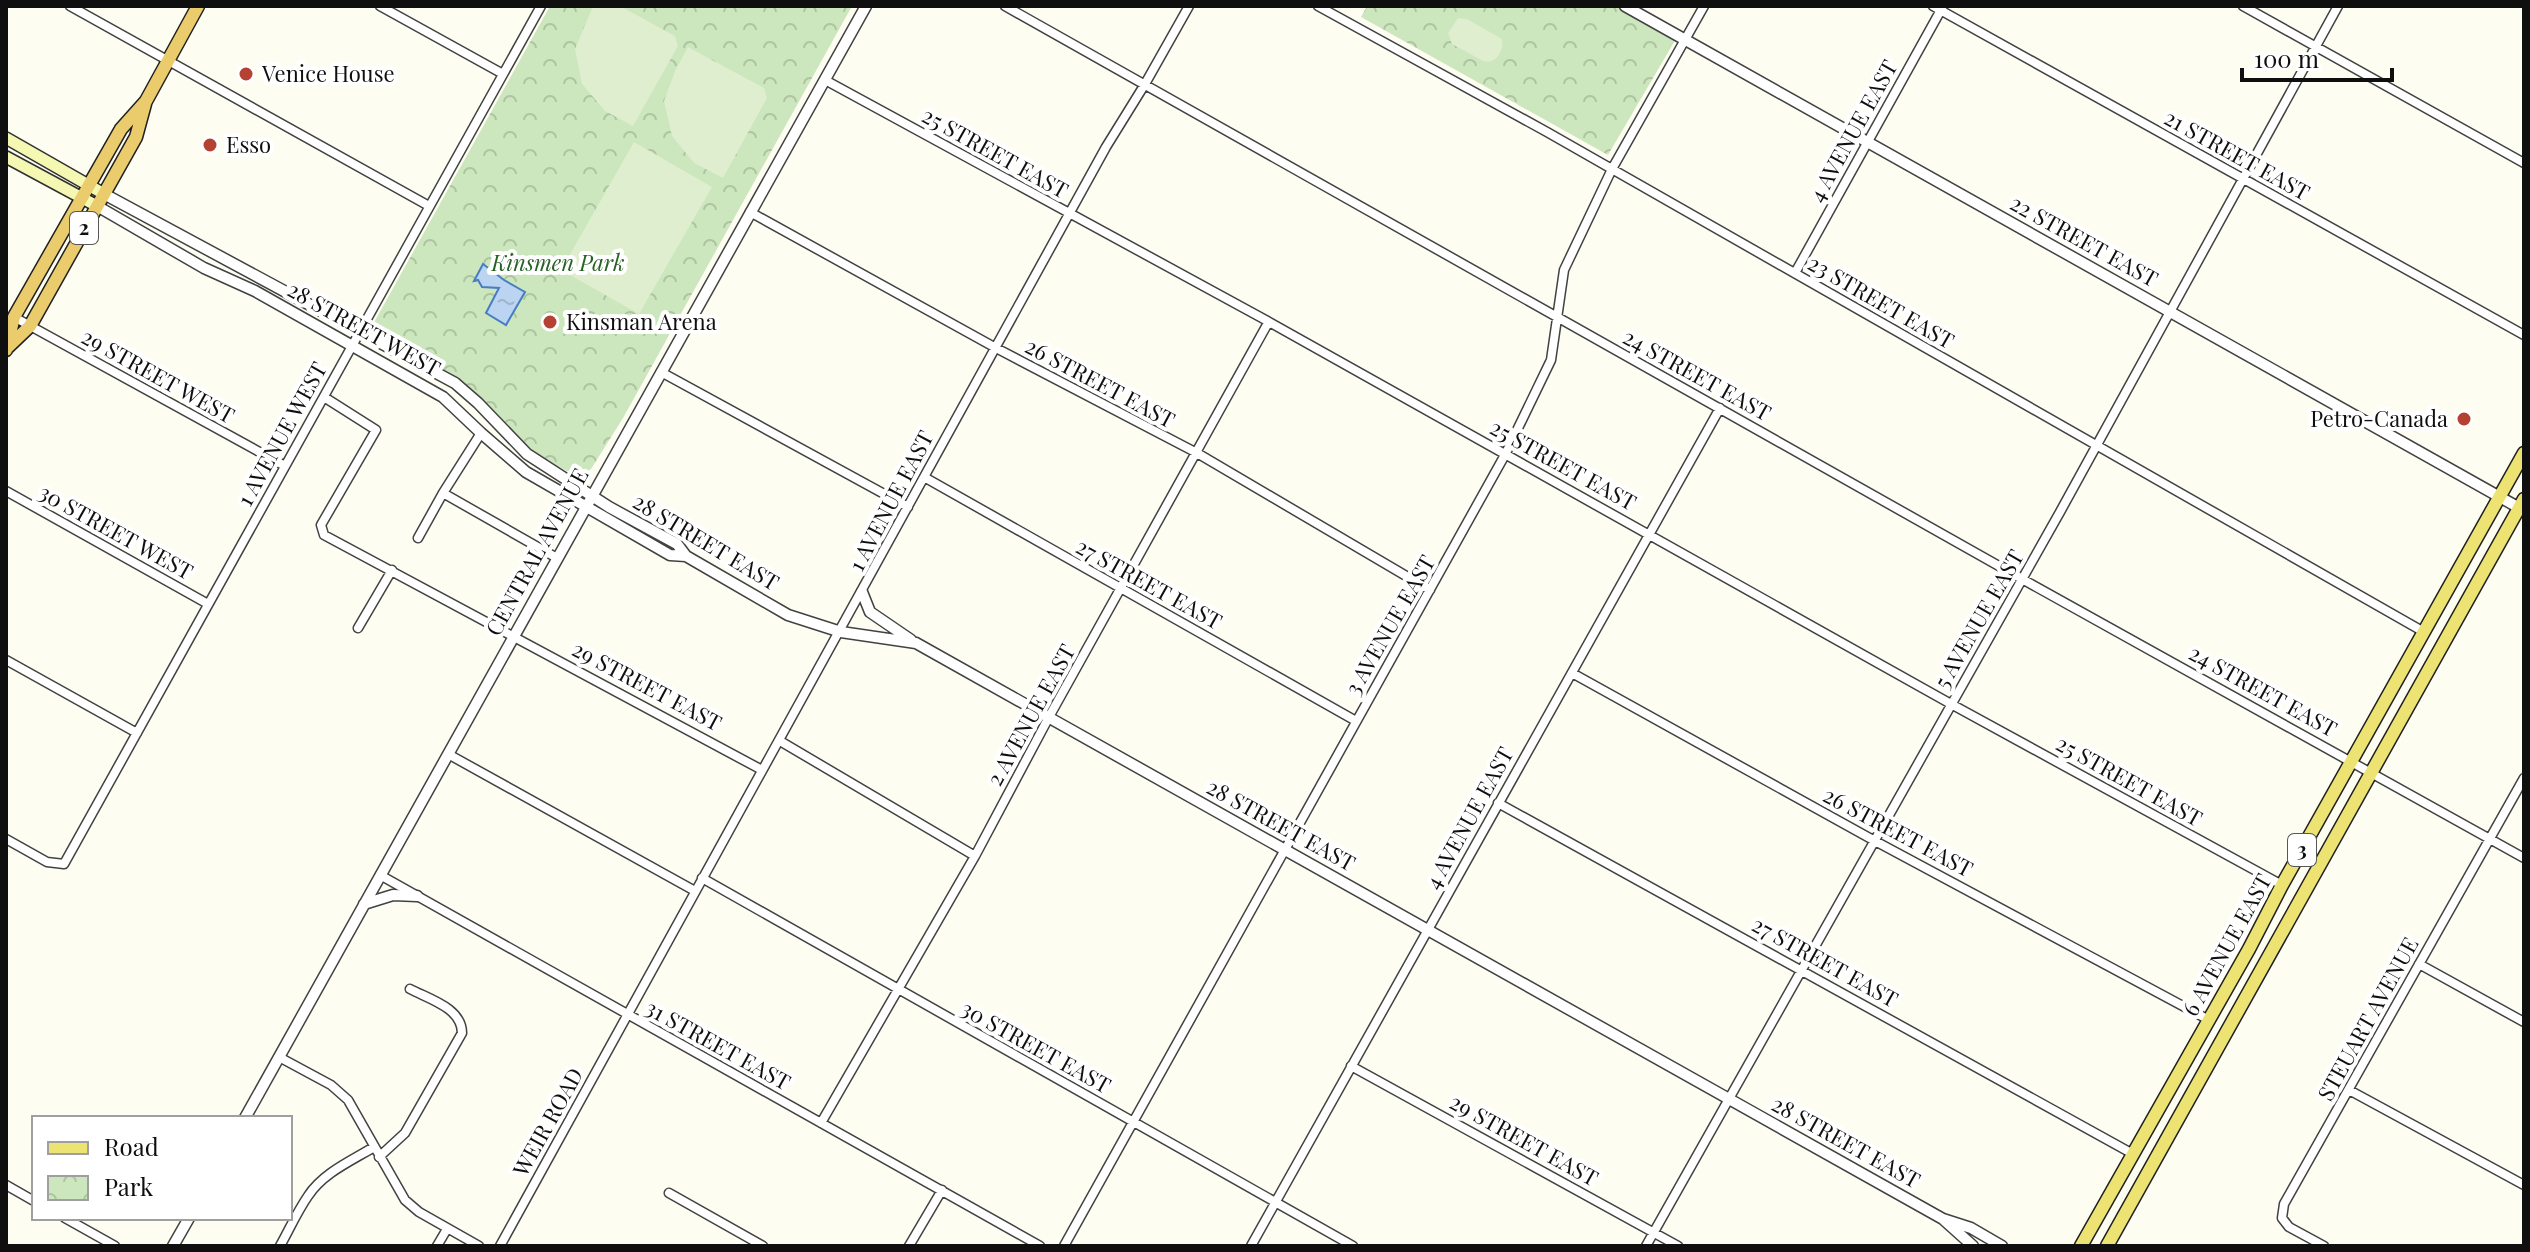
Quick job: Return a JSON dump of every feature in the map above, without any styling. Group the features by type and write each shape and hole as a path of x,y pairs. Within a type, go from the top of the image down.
{"highway":[{"name":"2","path":"7,348 14,317 121,129 146,101 198,6"},
{"name":"2","path":"7,348 30,326 136,137 146,101"}],"main road":[{"name":"28 STREET WEST","path":"6,138 104,194"},
{"name":"28 STREET WEST","path":"6,157 97,206"},
{"name":"6 AVENUE EAST","path":"2081,1246 2524,453"},
{"name":"6 AVENUE EAST","path":"2107,1246 2522,506"}],"street":[{"path":"70,6 429,206"},
{"path":"380,6 503,74"},
{"name":"1 AVENUE WEST","path":"6,839 47,862 64,864 541,6"},
{"name":"CENTRAL AVENUE","path":"246,1116 866,6"},
{"name":"24 STREET EAST","path":"1005,6 2524,858"},
{"name":"1 AVENUE EAST","path":"627,1015 1106,147 1189,6"},
{"name":"23 STREET EAST","path":"1318,6 1612,169 2424,632"},
{"name":"22 STREET EAST","path":"1625,6 2499,497 2522,506"},
{"name":"3 AVENUE EAST","path":"1064,1246 1506,453 1551,360 1564,270 1612,169 1704,6"},
{"path":"2243,6 2524,163"},
{"name":"5 AVENUE EAST","path":"1646,1246 2022,579 2338,6"},
{"name":"4 AVENUE EAST","path":"1795,273 1939,7"},
{"name":"21 STREET EAST","path":"1939,7 2524,335"},
{"name":"25 STREET EAST","path":"825,80 1506,453 1951,704 2282,885"},
{"name":"28 STREET WEST","path":"104,194 455,383 527,454 592,495"},
{"name":"28 STREET WEST","path":"97,206 204,268 255,291 443,397 526,472 670,555 686,556"},
{"name":"26 STREET EAST","path":"750,212 996,348 1197,453 1430,590"},
{"name":"29 STREET WEST","path":"14,317 285,466"},
{"name":"2 AVENUE EAST","path":"821,1123 975,856 1268,323"},
{"path":"661,372 908,507"},
{"name":"29 STREET EAST","path":"324,397 376,430 321,525 324,535 762,770"},
{"name":"4 AVENUE EAST","path":"1251,1246 1720,408"},
{"path":"418,538 481,433"},
{"name":"27 STREET EAST","path":"924,477 1356,721"},
{"name":"30 STREET WEST","path":"6,491 208,604"},
{"path":"443,493 557,558"},
{"name":"28 STREET EAST","path":"592,495 677,544 686,556 788,615 841,632 916,643 1943,1219 1971,1228 2002,1246"},
{"path":"358,628 392,570"},
{"path":"862,592 870,612 916,643"},
{"path":"6,660 137,733"},
{"name":"26 STREET EAST","path":"1572,673 1875,841 2209,1020"},
{"path":"780,741 975,856"},
{"path":"448,754 695,891"},
{"name":"STEUART AVENUE","path":"2324,1246 2289,1227 2282,1218 2284,1204 2524,778"},
{"name":"27 STREET EAST","path":"1498,803 2133,1154"},
{"name":"31 STREET EAST","path":"380,875 1040,1246"},
{"name":"30 STREET EAST","path":"702,878 1353,1246"},
{"path":"364,904 393,895 417,896"},
{"path":"2419,964 2524,1022"},
{"path":"379,1157 405,1133 462,1033 462,1022 455,1013 410,989"},
{"name":"WEIR ROAD","path":"500,1246 627,1015"},
{"path":"279,1057 331,1085 348,1100 405,1200 419,1212 479,1246"},
{"name":"29 STREET EAST","path":"1351,1066 1678,1246"},
{"path":"2349,1090 2524,1185"},
{"path":"280,1246 316,1186 330,1173 374,1147"},
{"path":"6,1185 32,1200"},
{"path":"909,1246 942,1190"},
{"path":"669,1193 763,1246"},
{"name":"28 STREET EAST","path":"1943,1219 1973,1246"},
{"path":"69,1220 115,1246"},
{"path":"173,1246 188,1220"},
{"path":"437,1246 447,1229"}],"green space":[{"name":"Kinsmen Park","path":"550,6 852,6 623,418 591,469 581,476 540,456 523,443 462,381 376,332 372,326"},
{"path":"593,6 620,6 675,36 678,46 633,126 605,111 582,84 575,49"},
{"path":"1367,6 1620,6 1677,37 1608,155 1361,17"},
{"path":"1458,18 1467,19 1502,39 1500,52 1495,59 1483,61 1452,44 1448,33"},
{"path":"688,47 764,88 767,98 723,178 694,163 672,136 664,101"},
{"path":"634,142 712,187 639,314 561,270"}],"water":[{"path":"483,264 525,292 506,325 486,313 499,288 482,287 478,280 474,281"}],"place":[{"name":"Venice House","path":"246,74"},
{"name":"Esso","path":"210,145"},
{"name":"Kinsman Arena","path":"550,322"},
{"name":"Petro-Canada","path":"2464,419"}]}
